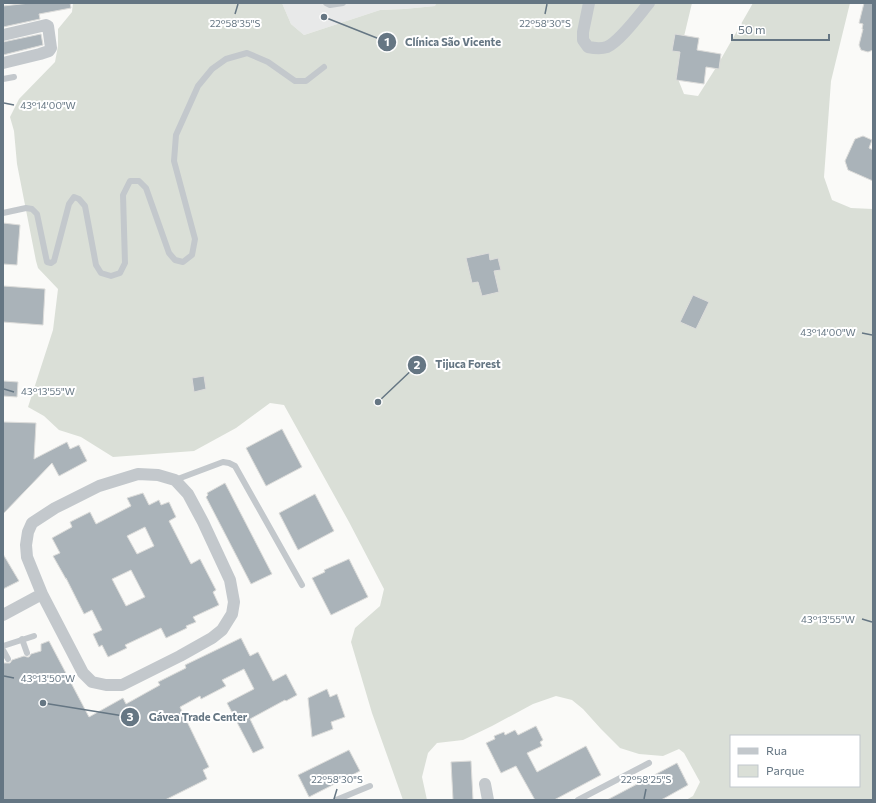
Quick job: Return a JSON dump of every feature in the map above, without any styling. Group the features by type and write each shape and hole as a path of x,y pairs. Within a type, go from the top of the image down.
{"street":[{"path":"589,3 583,32 583,40 588,47 595,48 606,47 620,37 649,3"},
{"path":"3,35 46,25 48,26 50,48 49,51 40,54 3,63"},
{"path":"138,474 158,475 175,480 188,494 230,580 234,602 232,614 222,630 212,638 122,685 106,685 92,682 83,673 42,594 27,557 26,545 28,532 32,524 54,508 99,486 138,474"},
{"path":"3,615 42,594"},
{"path":"485,784 488,800"}],"lane":[{"path":"326,3 330,6 342,3"},
{"path":"3,213 26,208 32,209 37,214 47,262 51,263 54,261 69,204 74,197 80,199 85,206 96,265 101,273 111,276 120,273 125,263 123,195 130,182 139,181 146,188 169,253 175,260 183,262 192,255 195,239 174,161 176,135 198,86 212,69 226,59 247,53 268,62 295,81 306,81 324,67"},
{"path":"3,79 14,76"},
{"path":"175,480 223,462 235,466 302,585"},
{"path":"3,646 34,636"},
{"path":"22,639 28,653"},
{"path":"3,650 8,659"},
{"path":"578,800 649,763"},
{"path":"336,800 370,786"}],"shaded area":[{"path":"282,3 436,3 435,6 380,10 304,35 291,24"}],"green space":[{"path":"73,3 282,3 291,24 304,35 380,10 435,6 436,3 692,3 681,49 678,79 684,94 698,96 753,3 850,3 831,81 824,177 832,200 851,208 873,209 873,800 686,800 693,796 700,782 684,753 679,749 663,756 639,754 620,748 583,709 572,700 556,696 533,704 463,740 437,743 428,753 422,777 427,800 403,800 372,713 351,642 355,628 380,606 384,589 349,522 284,405 270,403 236,428 194,451 113,457 81,437 59,430 44,416 28,407 53,330 58,289 38,268 36,261 17,164 14,131 10,117 19,99 55,62 58,46 58,29 72,12"}],"building":[{"path":"30,3 70,3 71,8 39,14 40,19 3,27 3,6"},
{"path":"864,3 873,3 873,50 868,52 861,50 859,45 863,24 859,23"},
{"path":"41,34 43,45 3,55 3,42"},
{"path":"675,34 699,38 697,50 721,54 719,69 706,67 704,84 676,80 680,52 672,51"},
{"path":"863,136 872,140 869,148 873,150 873,181 848,170 845,161 855,139"},
{"path":"3,223 20,225 17,265 3,264"},
{"path":"489,253 490,260 498,258 501,270 494,271 499,292 482,296 478,282 472,283 466,258"},
{"path":"3,286 45,289 43,325 3,322"},
{"path":"693,295 709,302 696,329 680,322"},
{"path":"204,376 206,389 194,392 192,378"},
{"path":"3,381 18,382 17,397 3,396"},
{"path":"3,422 36,423 34,459 67,442 70,449 79,445 87,461 59,476 52,463 3,514"},
{"path":"282,429 302,467 266,486 246,448"},
{"path":"225,483 272,574 251,584 206,497 208,495 207,493"},
{"path":"143,493 149,505 159,500 161,505 169,502 176,517 169,521 191,564 200,559 216,590 213,592 219,605 193,617 196,622 166,638 161,628 125,645 127,648 108,657 102,645 99,647 93,634 102,630 92,610 84,614 53,556 60,553 52,538 72,527 70,522 90,512 96,524 131,506 127,498","holes":["145,527 154,546 137,554 127,536","131,570 145,597 126,606 112,579"]},
{"path":"315,494 334,531 298,550 279,513"},
{"path":"3,554 19,581 3,589"},
{"path":"349,559 368,597 331,615 312,578 325,572 324,570"},
{"path":"241,638 250,656 258,652 273,681 286,674 297,695 250,719 264,748 253,753 227,703 254,689 244,669 222,680 226,686 201,699 200,696 180,707 209,767 203,770 207,779 165,800 3,800 3,663 10,663 12,660 24,656 29,657 31,654 41,651 41,644 49,641 89,717 123,698 126,704 160,685 158,682 186,668 185,665"},
{"path":"327,689 330,697 337,694 345,717 331,722 333,729 312,737 308,698"},
{"path":"536,726 543,740 540,742 542,746 527,753 537,772 586,746 601,775 554,800 535,800 516,766 501,773 486,743 495,739 494,736 504,732 505,735 515,730 518,735"},
{"path":"349,750 360,771 309,797 298,775"},
{"path":"471,761 473,800 453,800 451,762"},
{"path":"677,763 688,785 663,799 607,800"}],"place":[{"name":"Clínica São Vicente","path":"324,17"},
{"name":"Tijuca Forest","path":"378,402"},
{"name":"Gávea Trade Center","path":"43,703"}]}
